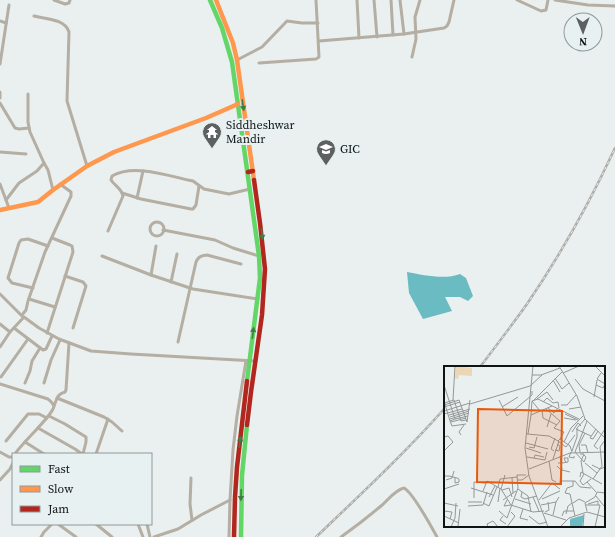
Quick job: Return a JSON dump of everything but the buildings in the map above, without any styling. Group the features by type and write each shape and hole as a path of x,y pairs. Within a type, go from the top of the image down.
{"main road":[{"path":"210,0 230,51 238,104 260,223 265,269 262,308 242,474 240,537"},
{"path":"216,0 233,43 237,60 250,171 250,190 259,256 260,278 248,361 237,467 234,537"},
{"path":"0,210 38,202 60,184 87,166 120,149 206,118 238,104"}],"street":[{"path":"54,0 67,4 70,0"},
{"path":"259,63 316,59 319,57 316,0"},
{"path":"357,0 359,38"},
{"path":"374,0 377,37"},
{"path":"391,0 393,35"},
{"path":"400,0 404,34"},
{"path":"412,57 416,39 415,17 420,0"},
{"path":"319,41 377,37 444,28 449,22 454,0"},
{"path":"517,0 541,11 546,10 548,0"},
{"path":"555,0 588,5 615,6"},
{"path":"0,64 9,5"},
{"path":"34,16 63,23 68,28 67,101 87,166"},
{"path":"0,21 6,22"},
{"path":"237,60 262,47 287,21 318,23"},
{"path":"0,92 0,98"},
{"path":"28,94 29,128 48,170 52,190"},
{"path":"0,103 15,128 29,128"},
{"path":"0,152 26,154"},
{"path":"6,200 19,183 37,171 44,163"},
{"path":"199,186 196,205 193,209 191,209 137,198 122,193 111,180 112,176 120,172 143,171 193,181 204,189 229,194 250,190"},
{"path":"137,198 143,171"},
{"path":"0,184 9,208"},
{"path":"0,347 26,311 48,246 71,194 70,190 60,184"},
{"path":"108,231 122,199 122,193"},
{"path":"158,222 162,224 163,230 159,235 154,235 150,231 150,226 153,223 158,222"},
{"path":"163,230 215,240 233,248 259,256"},
{"path":"47,333 73,252 73,248 70,245 52,238"},
{"path":"33,288 12,283 8,278 19,243 21,240 28,239 48,246"},
{"path":"151,275 156,246"},
{"path":"172,282 177,254"},
{"path":"178,342 196,262 200,256 207,255 241,264"},
{"path":"102,256 190,288 258,299"},
{"path":"65,276 83,282 86,286 73,328"},
{"path":"0,294 23,316 39,328 60,340 91,351 256,361"},
{"path":"29,299 55,307"},
{"path":"0,324 10,332"},
{"path":"14,328 40,348 45,350 52,336"},
{"path":"1,377 28,339"},
{"path":"44,383 51,360 60,340"},
{"path":"16,453 48,417 54,409 57,398 66,390 69,343"},
{"path":"25,383 32,361 40,348"},
{"path":"229,537 235,430 248,361"},
{"path":"0,384 48,399 54,406"},
{"path":"57,398 108,419 122,431"},
{"path":"6,442 28,414 39,414 65,424 86,437 82,453"},
{"path":"96,453 108,419"},
{"path":"38,428 81,453"},
{"path":"25,442 42,453"},
{"path":"0,452 12,457"},
{"path":"0,480 12,465"},
{"path":"192,478 190,504 192,520"},
{"path":"341,537 382,505 399,489 404,488 414,497 437,537"},
{"path":"154,537 161,536 178,529 230,500"},
{"path":"42,537 44,532 51,525"},
{"path":"59,525 76,537"},
{"path":"97,525 112,537"},
{"path":"138,525 143,537"},
{"path":"147,525 150,537"}],"water":[{"path":"407,272 441,277 460,274 466,278 473,296 468,301 460,297 445,297 452,311 423,319 409,293"}],"railway":[{"path":"481,366 510,328 552,266 585,208 615,148"},
{"path":"316,537 366,490 444,409"}],"traffic: fast":[{"path":"210,0 222,28 232,62 259,256 260,278 247,381"},
{"path":"241,537 242,475 247,425"}],"traffic: slow":[{"path":"216,0 233,43 237,60 254,180"},
{"path":"0,210 38,202 87,166 114,152 206,118 238,104"}],"traffic: jam":[{"path":"248,172 253,171"},
{"path":"247,425 262,315 265,269 254,180"},
{"path":"234,537 237,467 247,381"}],"place":[{"name":"Siddheshwar Mandir","path":"212,149"},
{"name":"GIC","path":"326,166"}]}
